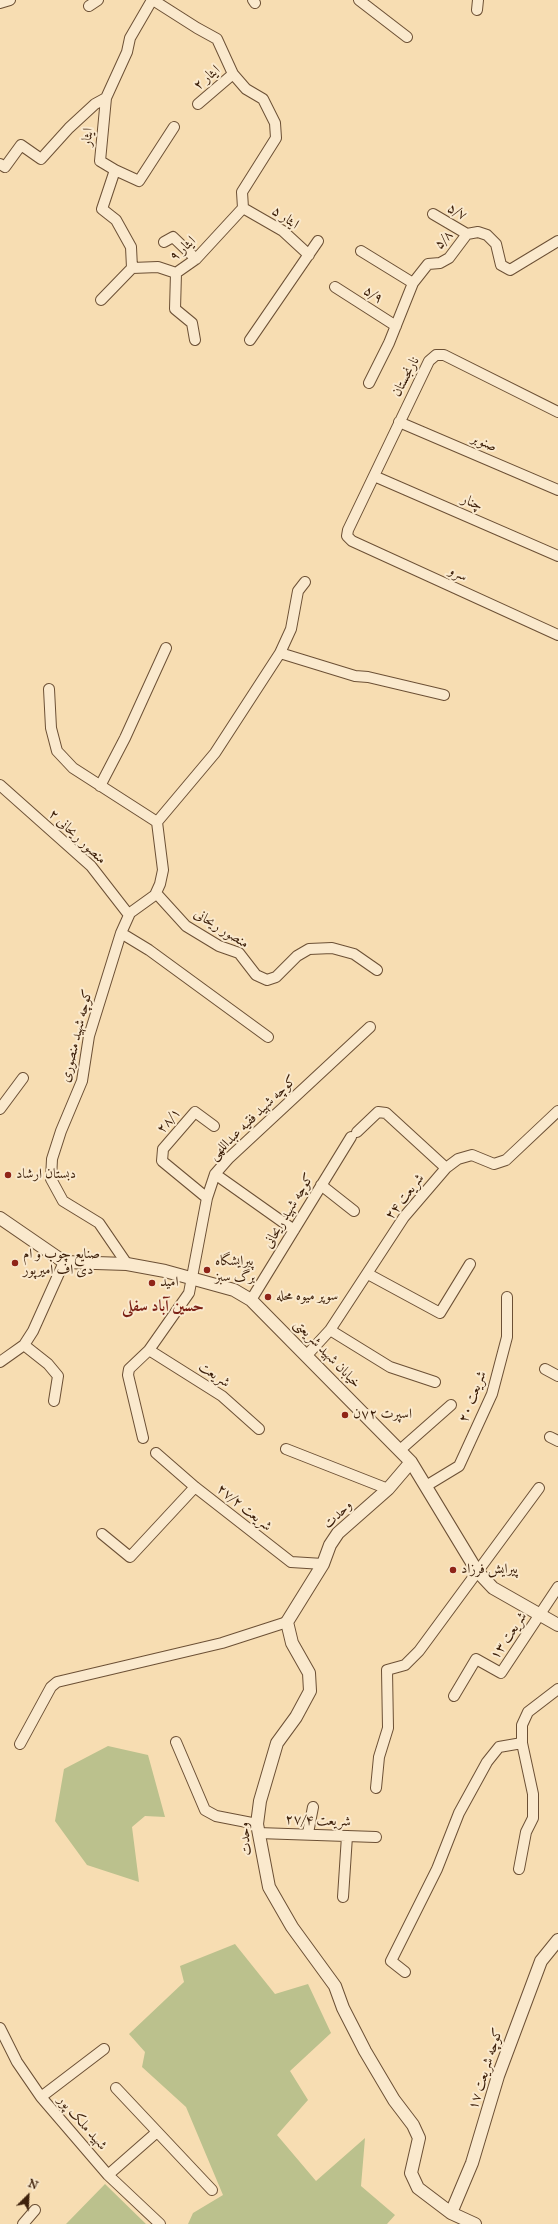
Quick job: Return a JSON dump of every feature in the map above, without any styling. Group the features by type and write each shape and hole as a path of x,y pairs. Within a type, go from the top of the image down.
{"street":[{"path":"0,3 10,0"},
{"path":"152,0 196,28 217,39 233,74 246,89 263,98 275,123 276,138 242,192 242,208"},
{"name":"ایثار","path":"115,170 100,161 106,98 127,52 130,38 152,0"},
{"path":"359,0 407,38"},
{"name":"ایثار ۲","path":"198,104 233,74"},
{"path":"0,164 5,167 21,145 41,159 69,128 95,104 106,98"},
{"path":"132,268 131,247 116,220 102,208 115,170 139,181 174,127"},
{"name":"ایثار ۵","path":"242,208 283,231 309,254"},
{"name":"ایثار ۹","path":"195,340 192,323 175,309 176,273 196,259 242,208"},
{"name":"۵/۷","path":"432,214 467,234"},
{"name":"۵/۸","path":"369,383 396,326 413,283 428,264 440,263 449,258 467,234 478,232 487,235 496,244 501,265 510,270 558,241"},
{"path":"164,242 173,237 196,259"},
{"path":"250,340 318,241"},
{"path":"361,251 413,283"},
{"path":"101,300 132,268 158,266 176,273"},
{"name":"۵/۹","path":"335,288 396,326"},
{"name":"نارنجستان","path":"347,536 348,530 399,422 429,361 436,355 444,355 558,412"},
{"name":"صنوبر","path":"399,422 558,490"},
{"name":"چنار","path":"374,476 558,556"},
{"name":"سرو","path":"347,536 352,540 558,635"},
{"path":"156,892 160,884 163,870 157,822 215,753 280,653 291,629 298,591 306,582"},
{"path":"100,786 126,738 166,648"},
{"path":"280,653 355,676 368,677 444,695"},
{"path":"49,689 51,728 57,751 73,768 157,822"},
{"name":"منصور ریحانی ۲","path":"0,785 91,866 129,915"},
{"name":"کوچه شهید منصوری","path":"127,1264 99,1223 63,1202 52,1179 52,1159 61,1131 82,1081 89,1036 121,933 129,915 156,892"},
{"name":"منصور ریحانی","path":"156,892 186,926 218,946 239,954 256,975 267,980 276,978 296,956 309,949 332,948 354,954 377,970"},
{"path":"121,933 149,950 268,1037"},
{"name":"کوچه شهید فقیه عبداللهی","path":"143,1438 128,1375 129,1369 149,1350 189,1293 207,1198 215,1174 229,1158 370,1027"},
{"path":"0,1109 23,1078"},
{"name":"شریعت ۲۴","path":"307,1355 330,1330 404,1217 446,1168 458,1159 472,1155 494,1164 506,1160 558,1111"},
{"name":"۲۸/۱","path":"207,1198 162,1161 163,1149 195,1112 214,1126"},
{"name":"کوچه شهید ریحانی","path":"252,1300 321,1185 354,1135 378,1112 386,1113 446,1168"},
{"path":"215,1174 294,1230"},
{"path":"321,1185 354,1211"},
{"path":"0,1218 64,1262 33,1331 24,1345 0,1362"},
{"name":"خیابان شهید شریعتی","path":"64,1262 127,1264 193,1277 234,1290 252,1300 411,1462 477,1571 493,1588 558,1625"},
{"path":"368,1274 440,1313 470,1264"},
{"name":"شریعت ۲۰","path":"426,1486 459,1466 492,1394 507,1337 507,1297"},
{"path":"330,1330 390,1367 435,1382"},
{"path":"24,1345 48,1364 58,1376 54,1401"},
{"name":"شریعت","path":"149,1350 222,1396 259,1429"},
{"path":"545,1368 558,1376"},
{"path":"400,1450 451,1405"},
{"path":"286,1449 388,1489"},
{"name":"شریعت ۲۷/۲","path":"156,1453 195,1487 291,1562 323,1564"},
{"name":"وحدت","path":"411,1462 388,1489 338,1533 330,1545 323,1564 287,1622 292,1643 309,1673 310,1691 296,1717 277,1743 260,1801 258,1828 269,1887 292,1927 335,1986 343,2008 365,2051 419,2138 412,2173 418,2188 451,2213 475,2224"},
{"path":"102,1534 130,1557 195,1487"},
{"path":"376,1788 379,1757 388,1728 387,1670 405,1665 419,1651 459,1600 477,1571 539,1488"},
{"path":"540,1615 558,1587"},
{"name":"شریعت ۱۳","path":"454,1696 476,1659 501,1673 540,1615"},
{"path":"20,1744 51,1687 57,1682 222,1643 287,1622"},
{"path":"519,1870 526,1832 533,1818 533,1794 522,1743 522,1725 528,1712 558,1689"},
{"name":"شریعت ۲۷/۴","path":"176,1742 205,1810 216,1816 258,1828 308,1834 376,1837"},
{"path":"405,1972 391,1961 437,1869 459,1813 487,1762 499,1747 522,1743"},
{"path":"308,1834 313,1807"},
{"path":"343,1897 347,1836"},
{"name":"کوچه شریعت ۱۷","path":"451,2213 472,2163 498,2076 541,1961 558,1940"},
{"name":"شهید ملک پور","path":"0,2028 17,2062 41,2097 108,2175 160,2224"},
{"path":"41,2097 104,2048"},
{"path":"116,2088 212,2190"},
{"path":"108,2175 156,2132"},
{"path":"23,2224 35,2210"}],"green space":[{"path":"108,1746 148,1755 165,1817 145,1816 132,1827 139,1882 87,1865 55,1821 64,1769"},
{"path":"235,1944 275,1994 308,1984 331,2033 290,2071 308,2100 277,2135 316,2181 365,2138 361,2186 395,2215 387,2224 188,2224 193,2213 223,2195 186,2107 142,2067 145,2052 129,2034 184,1982 180,1966"},
{"path":"105,2184 146,2224 66,2224"}],"place":[{"name":"دبستان ارشاد","path":"8,1175"},
{"name":"صنایع چوب و ام دی اف امیرپور","path":"15,1263"},
{"name":"پیرایشگاه برگ سبز","path":"207,1270"},
{"name":"امید","path":"152,1283"},
{"name":"سوپر میوه محله","path":"268,1297"},
{"name":"اسپرت ۷۲ن","path":"345,1415"},
{"name":"پیرایش فرزاد","path":"453,1570"}],"district":[{"name":"حسین آباد سفلی","path":"163,1307"}]}
